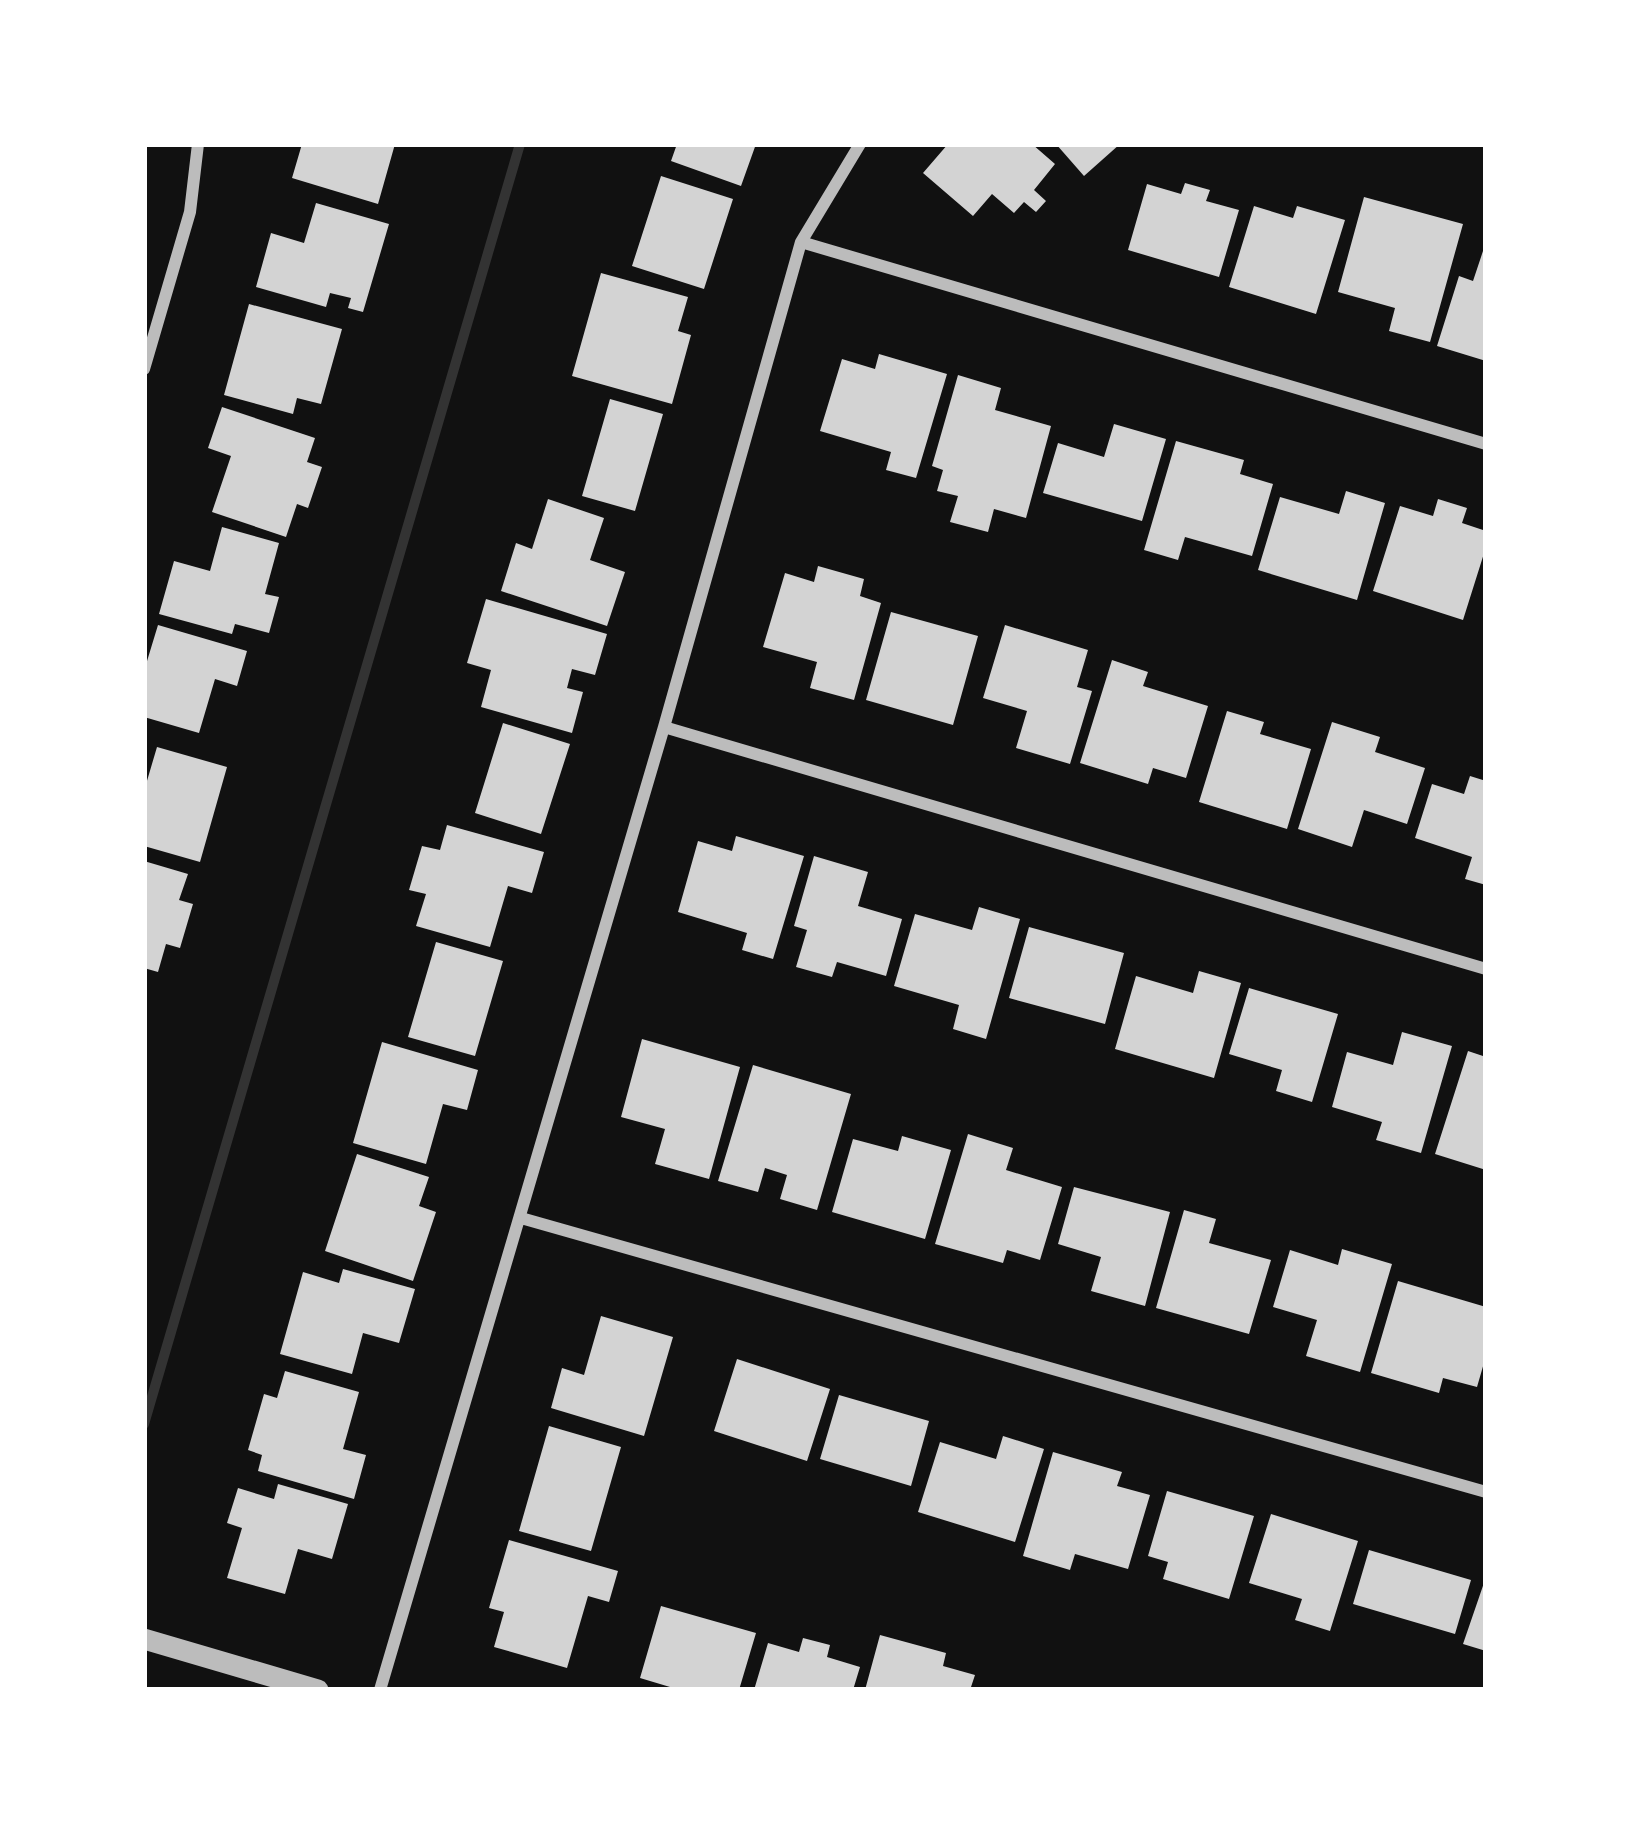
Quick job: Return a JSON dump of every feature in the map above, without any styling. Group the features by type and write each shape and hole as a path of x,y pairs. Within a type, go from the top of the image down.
{"street":[{"path":"144,369 190,212 199,144"},
{"path":"380,1690 664,727 801,242 860,144"},
{"path":"801,242 1486,444"},
{"path":"664,727 1486,969"},
{"path":"521,1218 1486,1492"},
{"path":"144,1639 318,1690"}],"building":[{"path":"302,144 395,144 378,204 292,178"},
{"path":"677,144 756,144 741,186 671,161"},
{"path":"948,144 1032,144 1055,164 1034,190 1046,201 1036,212 1024,202 1014,213 992,194 973,216 923,173"},
{"path":"1056,144 1120,144 1084,176"},
{"path":"661,176 733,199 704,289 632,266"},
{"path":"1185,183 1210,190 1206,201 1239,210 1219,277 1128,250 1147,184 1181,194"},
{"path":"1364,197 1463,224 1430,342 1389,331 1395,308 1338,292"},
{"path":"316,203 389,224 363,312 348,308 351,298 330,293 326,307 256,287 271,233 304,243"},
{"path":"1254,206 1293,218 1297,206 1345,220 1316,314 1229,287"},
{"path":"1486,242 1486,361 1437,346 1459,276 1473,281"},
{"path":"601,273 688,297 678,331 691,335 672,404 572,376"},
{"path":"249,304 342,329 321,404 297,398 293,414 224,395"},
{"path":"879,354 947,374 916,478 886,470 891,452 820,431 842,359 875,369"},
{"path":"958,375 1001,388 995,410 1051,426 1026,518 994,509 988,532 950,522 958,496 937,491 943,470 932,466"},
{"path":"610,399 663,414 635,511 582,496"},
{"path":"222,407 315,438 307,462 322,467 308,508 297,504 286,537 212,512 231,456 208,448"},
{"path":"1114,424 1166,439 1142,521 1043,493 1058,443 1104,457"},
{"path":"1176,441 1244,460 1240,474 1273,484 1252,556 1185,537 1178,560 1144,550"},
{"path":"1346,491 1385,503 1357,600 1258,570 1280,497 1339,514"},
{"path":"548,499 604,518 590,560 625,572 607,626 501,591 516,543 532,549"},
{"path":"1438,499 1467,508 1462,523 1486,531 1486,547 1463,620 1373,591 1400,506 1433,516"},
{"path":"222,527 279,543 265,594 279,597 269,633 235,624 232,634 159,614 174,561 210,571"},
{"path":"818,566 864,579 860,596 881,603 854,700 810,688 817,662 763,647 785,573 814,582"},
{"path":"486,599 607,634 595,675 572,669 567,688 583,692 572,733 481,707 491,670 467,663"},
{"path":"891,612 978,636 953,725 866,700"},
{"path":"158,625 247,651 237,686 215,679 199,733 144,717 144,671"},
{"path":"1005,625 1088,650 1077,687 1092,691 1070,764 1016,748 1027,711 983,698"},
{"path":"1112,660 1148,672 1143,686 1208,706 1186,778 1153,768 1148,784 1080,763"},
{"path":"1227,711 1264,722 1260,734 1311,749 1287,829 1199,802"},
{"path":"1332,722 1380,737 1375,752 1425,768 1407,824 1364,810 1352,847 1298,829"},
{"path":"503,723 570,744 541,834 475,813"},
{"path":"157,747 227,767 200,862 144,846 144,791"},
{"path":"1470,776 1486,781 1486,885 1465,879 1472,857 1415,838 1432,784 1464,794"},
{"path":"447,825 544,852 532,893 508,886 490,947 416,926 426,894 409,890 422,846 440,850"},
{"path":"736,836 804,856 773,959 742,950 747,933 678,912 698,841 732,851"},
{"path":"814,856 868,872 858,906 902,919 886,976 837,962 832,977 796,967 807,930 794,926"},
{"path":"144,861 188,874 179,900 193,904 180,948 166,944 158,972 144,968"},
{"path":"979,907 1020,919 986,1039 953,1029 959,1005 894,986 915,914 972,930"},
{"path":"1029,927 1124,953 1105,1024 1009,998"},
{"path":"436,942 503,961 475,1056 408,1037"},
{"path":"1199,971 1241,983 1214,1078 1115,1049 1136,976 1193,993"},
{"path":"1249,988 1338,1014 1312,1102 1276,1091 1282,1070 1229,1054"},
{"path":"1402,1032 1452,1046 1421,1153 1376,1140 1382,1122 1332,1107 1347,1052 1393,1065"},
{"path":"642,1039 740,1067 709,1179 655,1164 665,1129 621,1117"},
{"path":"382,1042 478,1070 467,1110 443,1104 426,1164 353,1143"},
{"path":"1468,1051 1486,1057 1486,1170 1435,1154"},
{"path":"753,1065 851,1094 817,1210 780,1199 787,1175 765,1168 758,1192 718,1181"},
{"path":"968,1134 1013,1148 1006,1170 1062,1187 1040,1260 1007,1250 1003,1263 935,1244"},
{"path":"902,1136 951,1150 925,1239 832,1212 853,1139 898,1151"},
{"path":"357,1154 429,1177 419,1206 436,1212 413,1281 325,1251"},
{"path":"1074,1187 1170,1212 1145,1306 1091,1291 1101,1257 1058,1244"},
{"path":"1184,1210 1216,1219 1209,1243 1271,1260 1249,1334 1156,1308"},
{"path":"1342,1249 1392,1264 1360,1372 1306,1356 1317,1320 1273,1307 1290,1250 1338,1265"},
{"path":"343,1269 415,1289 399,1343 363,1333 352,1374 280,1354 303,1272 339,1283"},
{"path":"1398,1281 1486,1307 1486,1356 1477,1387 1443,1378 1439,1393 1371,1373"},
{"path":"601,1316 673,1337 644,1436 551,1408 562,1368 584,1375"},
{"path":"737,1359 830,1389 807,1461 714,1431"},
{"path":"285,1371 359,1392 343,1449 366,1455 354,1499 258,1471 262,1455 248,1450 264,1394 277,1398"},
{"path":"839,1395 929,1421 911,1486 820,1459"},
{"path":"549,1426 621,1447 591,1551 519,1531"},
{"path":"1003,1436 1044,1449 1015,1542 918,1512 940,1442 996,1459"},
{"path":"1053,1452 1122,1472 1117,1486 1150,1495 1128,1569 1075,1554 1070,1570 1023,1556"},
{"path":"278,1484 348,1504 332,1559 298,1549 285,1594 227,1578 242,1528 227,1523 238,1488 274,1499"},
{"path":"1167,1491 1254,1516 1229,1599 1163,1579 1168,1562 1148,1556"},
{"path":"1271,1514 1358,1541 1330,1631 1295,1620 1302,1599 1249,1583"},
{"path":"509,1540 618,1571 609,1602 588,1596 567,1668 494,1647 504,1612 489,1608"},
{"path":"1369,1550 1471,1580 1455,1634 1353,1604"},
{"path":"1486,1577 1486,1651 1463,1644"},
{"path":"661,1606 756,1633 739,1690 680,1690 640,1678"},
{"path":"880,1635 946,1653 943,1666 975,1675 970,1690 865,1690"},
{"path":"803,1638 830,1645 827,1657 860,1667 853,1690 754,1690 768,1643 799,1652"}],"waterway":[{"path":"144,1424 520,144"}]}
